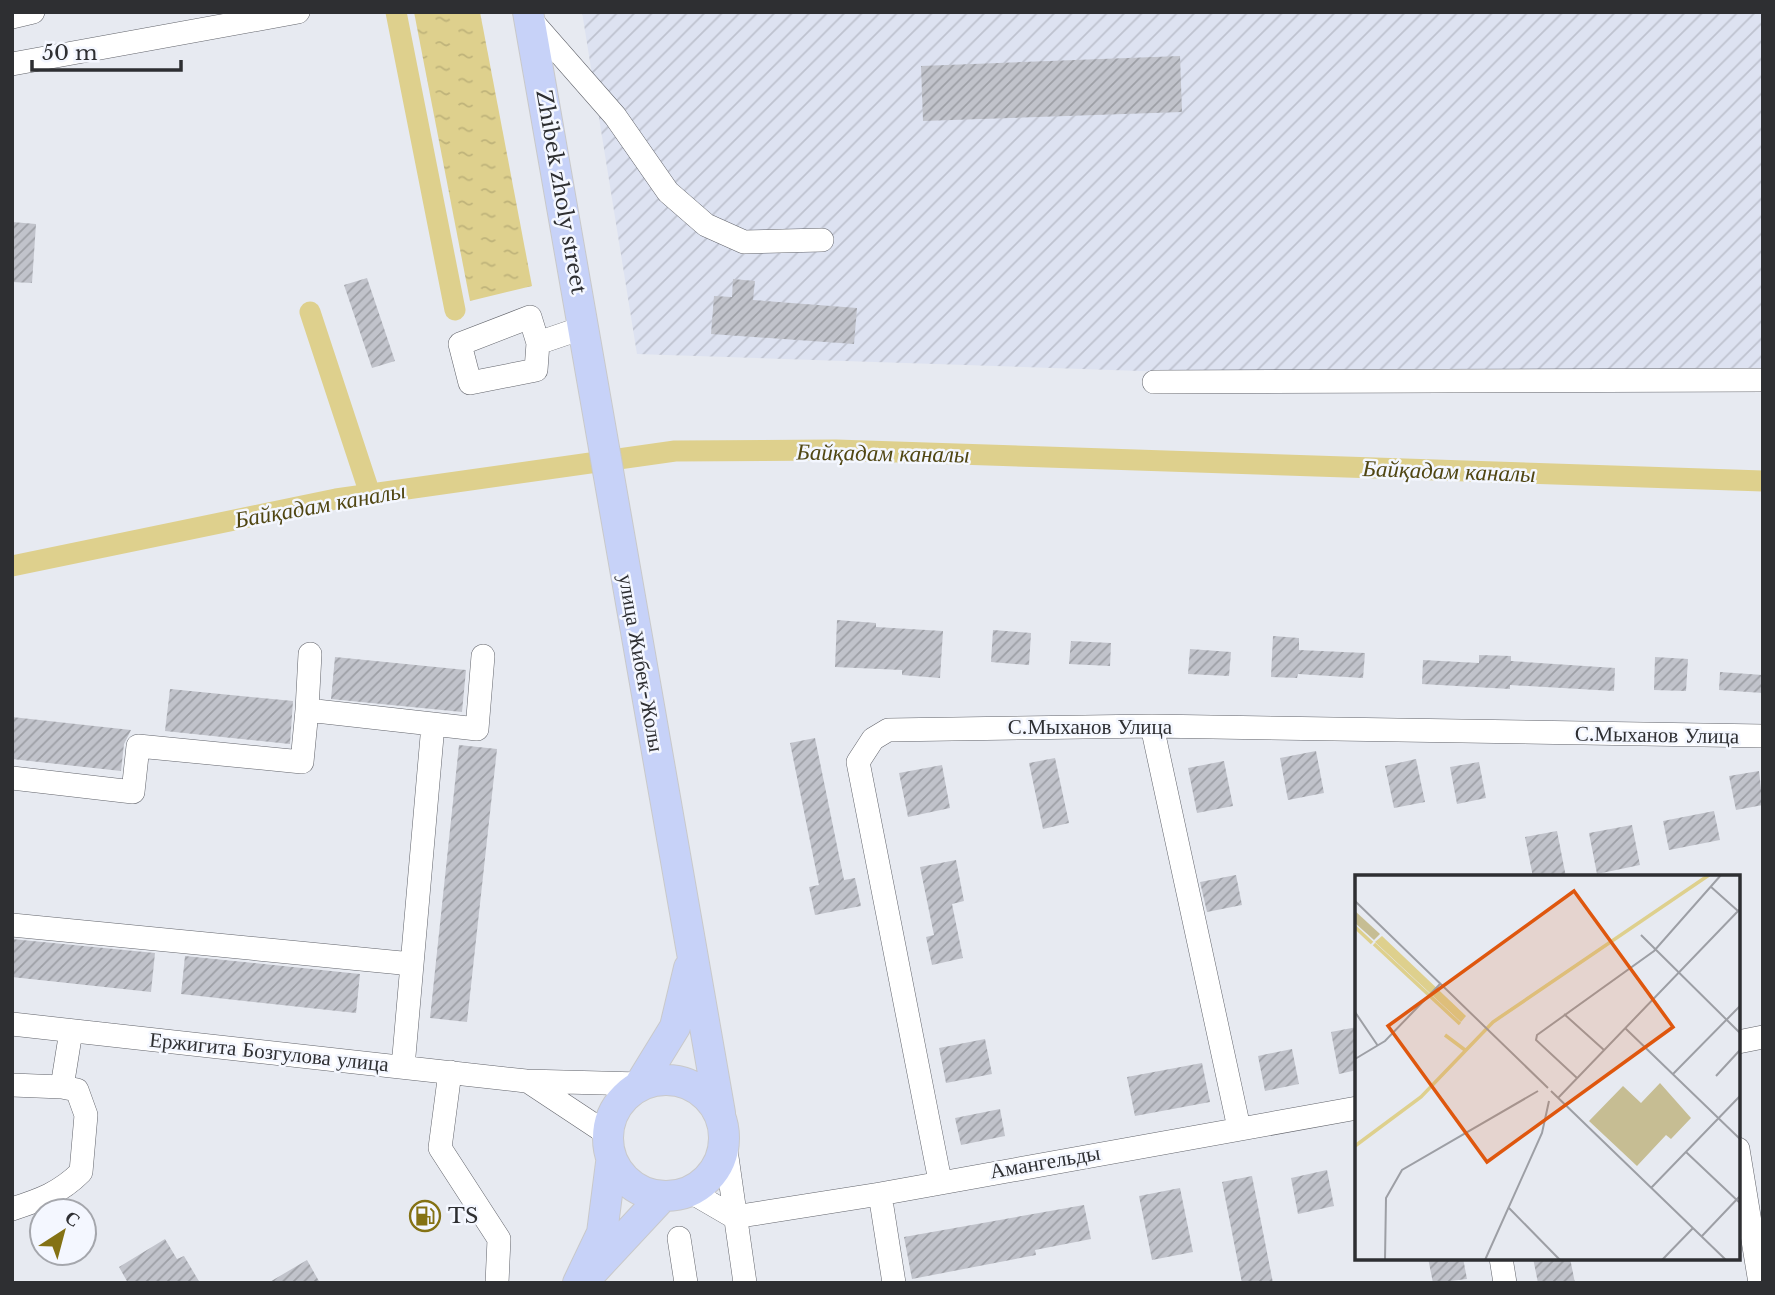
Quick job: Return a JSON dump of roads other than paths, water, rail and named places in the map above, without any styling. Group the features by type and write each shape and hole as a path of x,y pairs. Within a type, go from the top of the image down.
{"main road":[{"name":"Zhibek zholy street","path":"529,16 593,371"},
{"name":"улица Жибек-Жолы","path":"593,371 623,559 720,1113"},
{"path":"580,1283 602,1233 611,1163 606,1133 616,1104 640,1084 675,1027 692,954"},
{"path":"611,1163 631,1187 661,1198 691,1192 715,1172 725,1143 720,1113 700,1089 671,1079 640,1084"},
{"path":"580,1283 661,1198"}],"street":[{"path":"12,17 33,12"},
{"path":"12,64 298,12"},
{"path":"529,16 615,116 668,191 706,225 744,242 822,240"},
{"path":"538,343 585,327"},
{"path":"1154,382 1763,380"},
{"path":"12,778 133,792 138,746 302,762 310,654"},
{"path":"307,710 477,729 483,656"},
{"path":"403,1067 433,725"},
{"path":"1152,726 1239,1128"},
{"name":"С.Мыханов Улица","path":"940,1181 858,762 873,739 888,730 1152,726 1763,736"},
{"path":"12,925 412,964"},
{"name":"Ержигита Бозгулова улица","path":"12,1024 526,1081 640,1084"},
{"path":"62,1087 71,1031"},
{"path":"1740,1042 1763,1037"},
{"path":"450,1072 440,1148 499,1239 497,1283"},
{"path":"526,1081 606,1133"},
{"path":"12,1085 77,1090 86,1115 81,1172 65,1188 49,1198 12,1209"},
{"name":"Амангельды","path":"734,1217 880,1194 940,1181 1355,1108"},
{"path":"725,1143 745,1283"},
{"path":"1740,1161 1760,1283"},
{"path":"691,1192 734,1217"},
{"path":"880,1194 894,1283"},
{"path":"679,1238 687,1283"},
{"path":"1501,1260 1505,1283"}],"water":[{"path":"414,12 480,12 532,286 470,301"}],"waterway":[{"path":"396,12 455,310"},
{"path":"310,312 370,494"},
{"name":"Байқадам каналы","path":"12,566 336,499 675,451 836,450 1763,481"}],"place":[{"name":"TS","path":"425,1216"}]}
